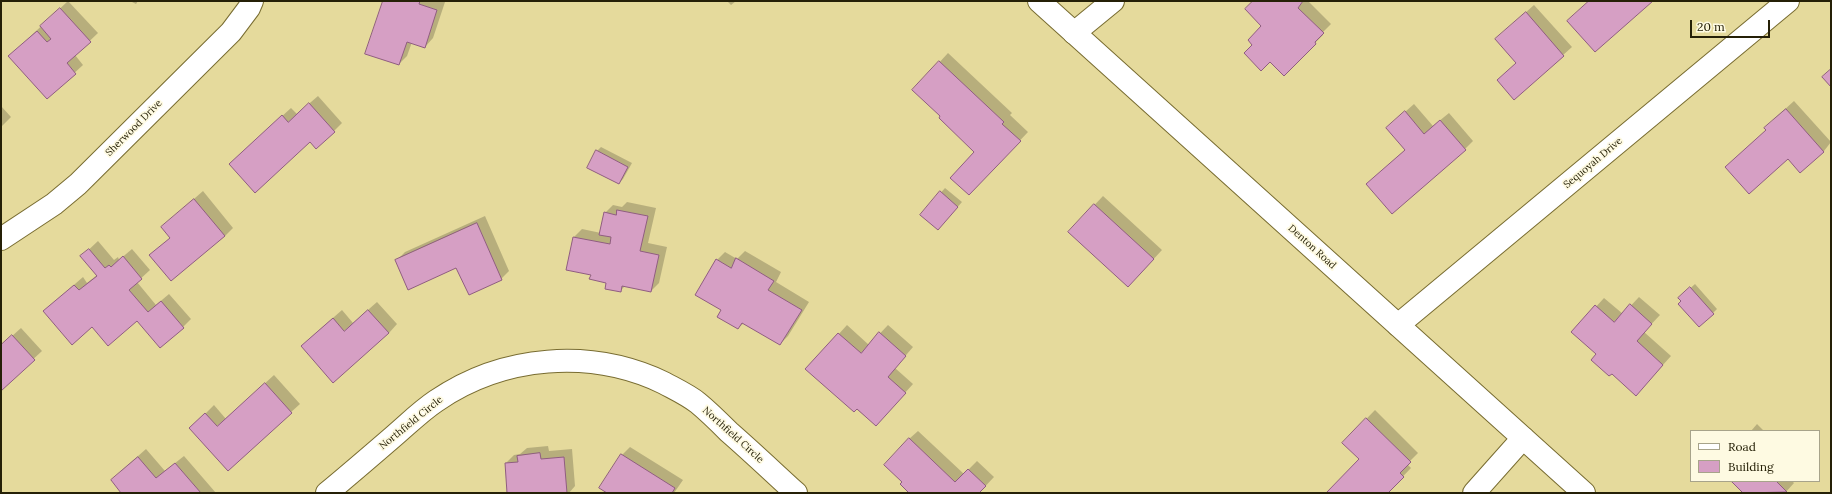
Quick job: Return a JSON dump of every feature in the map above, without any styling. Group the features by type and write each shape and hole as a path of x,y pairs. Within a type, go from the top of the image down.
{"street":[{"name":"Sherwood Drive","path":"1,239 54,204 78,184 231,32 249,8 252,1"},
{"name":"Denton Road","path":"1039,1 1584,493"},
{"path":"1074,33 1113,1"},
{"name":"Sequoyah Drive","path":"1398,325 1788,1"},
{"name":"Northfield Circle","path":"327,493 412,420 436,401 461,386 490,374 518,365 549,361 575,360 627,368 652,377 675,389 697,403 796,493"},
{"path":"1474,493 1523,438"}],"building":[{"path":"383,1 420,1 419,4 437,10 425,48 407,42 399,65 365,54"},
{"path":"1253,1 1303,1 1298,8 1324,33 1315,42 1316,44 1284,76 1270,62 1261,71 1244,53 1252,45 1248,40 1261,26 1245,9"},
{"path":"1589,1 1653,1 1595,52 1567,21"},
{"path":"60,8 91,42 67,63 76,74 47,99 8,56 37,31 47,42 51,39 40,26"},
{"path":"1526,12 1564,56 1514,100 1497,80 1516,63 1495,39"},
{"path":"939,61 1004,122 1002,124 1021,141 969,195 950,178 974,152 939,118 940,116 912,90"},
{"path":"1831,69 1831,87 1822,77"},
{"path":"309,103 335,132 316,149 310,142 255,193 229,164 282,115 288,122"},
{"path":"1786,109 1824,152 1800,173 1788,159 1749,194 1725,167 1766,130 1764,128"},
{"path":"1405,111 1424,134 1440,120 1466,150 1392,214 1366,184 1405,150 1386,128"},
{"path":"596,150 628,167 619,184 587,168"},
{"path":"940,191 958,207 938,230 920,215"},
{"path":"194,199 225,236 171,281 149,255 170,238 161,227"},
{"path":"1094,204 1154,259 1128,287 1068,232"},
{"path":"617,210 648,216 640,251 659,255 651,292 622,286 621,292 605,289 606,283 589,279 591,275 566,270 573,237 610,244 611,237 599,235 604,212 616,215"},
{"path":"477,223 502,280 469,295 456,268 408,290 395,260"},
{"path":"89,249 105,268 109,265 111,267 123,256 142,279 129,290 148,312 161,301 184,328 160,348 137,321 108,346 92,327 72,345 43,311 74,285 79,290 97,276 80,256"},
{"path":"736,258 774,281 768,290 802,310 780,345 742,323 738,329 717,317 721,310 695,295 716,259 731,268"},
{"path":"1690,287 1714,314 1699,327 1678,304 1681,301 1678,298"},
{"path":"1630,304 1652,324 1637,341 1663,365 1636,396 1612,374 1609,376 1591,360 1596,354 1571,332 1595,305 1614,322"},
{"path":"368,310 389,333 333,383 301,346 333,318 344,331"},
{"path":"879,332 906,356 888,377 906,393 876,426 857,409 854,412 805,369 838,333 861,353"},
{"path":"12,335 35,360 1,391 1,345"},
{"path":"265,383 292,413 228,471 189,428 205,413 217,426"},
{"path":"1366,418 1411,462 1400,473 1404,477 1388,493 1326,493 1359,459 1342,443"},
{"path":"909,438 955,482 968,469 986,486 979,493 909,493 900,484 902,482 884,465"},
{"path":"540,453 541,459 564,457 567,493 507,493 505,463 518,462 517,456"},
{"path":"621,454 675,488 672,493 607,493 599,488"},
{"path":"138,457 156,478 175,463 201,493 121,493 111,480"},
{"path":"1732,482 1777,482 1787,492 1743,493"}]}
